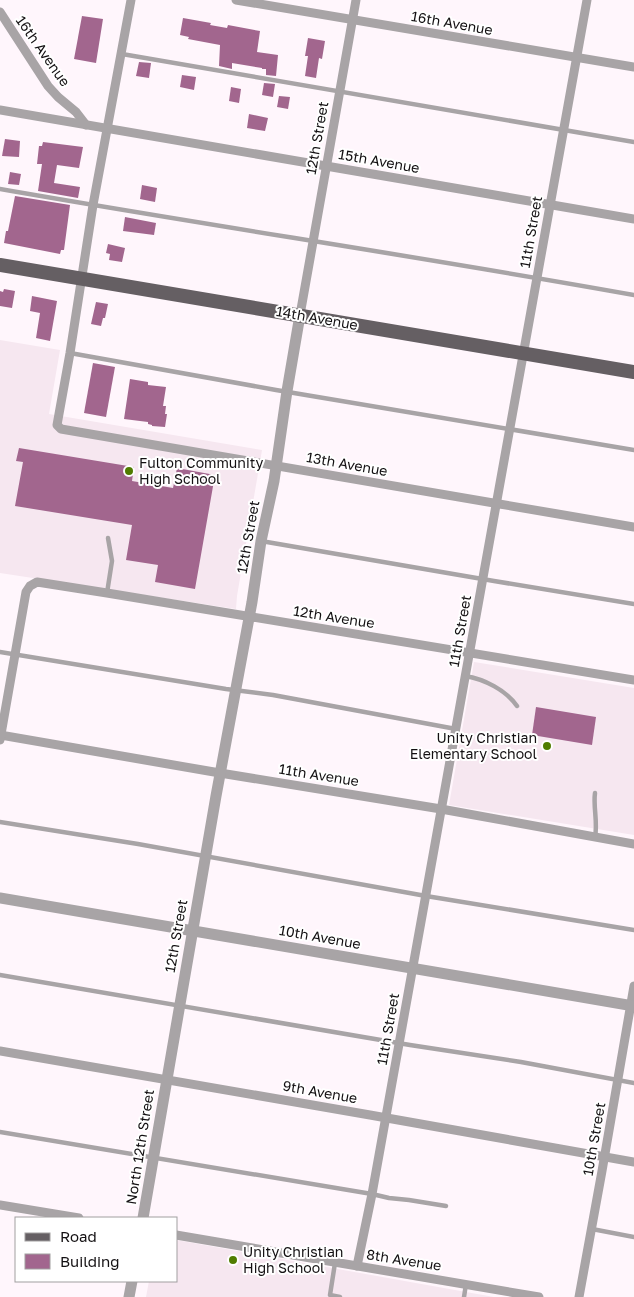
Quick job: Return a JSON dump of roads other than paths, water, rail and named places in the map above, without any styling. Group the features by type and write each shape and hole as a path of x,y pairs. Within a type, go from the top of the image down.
{"main road":[{"name":"14th Avenue","path":"0,264 634,372"}],"street":[{"path":"70,353 93,205 131,0"},
{"name":"16th Avenue","path":"236,0 634,67"},
{"name":"12th Street","path":"166,1080 261,541 274,481 287,391 356,0"},
{"name":"11th Street","path":"357,1266 400,1043 587,0"},
{"name":"16th Avenue","path":"0,12 48,86 76,112 86,125"},
{"name":"15th Avenue","path":"0,110 634,219"},
{"name":"13th Avenue","path":"70,353 56,425 61,429 634,527"},
{"name":"12th Avenue","path":"15,655 26,592 30,586 37,582 634,680"},
{"path":"0,737 15,655"},
{"name":"11th Avenue","path":"0,737 442,809 634,844"},
{"name":"10th Avenue","path":"0,898 632,1006"},
{"name":"10th Street","path":"578,1297 605,1157 634,986"},
{"name":"9th Avenue","path":"0,1051 386,1117 634,1162"},
{"name":"North 12th Street","path":"143,1217 166,1080"},
{"path":"0,1205 73,1217"},
{"name":"8th Avenue","path":"178,1234 539,1297"},
{"path":"129,1297 132,1282"}],"lane":[{"path":"122,54 634,142"},
{"path":"0,189 634,295"},
{"path":"70,353 634,450"},
{"path":"107,593 112,561 108,538"},
{"path":"261,541 634,604"},
{"path":"0,652 282,697 456,729"},
{"path":"465,676 476,678 507,694 517,706"},
{"path":"595,792 594,804 597,826 595,837"},
{"path":"0,822 634,930"},
{"path":"0,975 521,1062 634,1083"},
{"path":"0,1132 446,1206"},
{"path":"592,1229 634,1236"},
{"path":"335,1262 329,1296 340,1297"},
{"path":"464,1297 466,1284"}],"place":[{"name":"Fulton Community High School","path":"129,471"},
{"name":"Unity Christian Elementary School","path":"547,746"},
{"name":"Unity Christian High School","path":"233,1260"}]}
